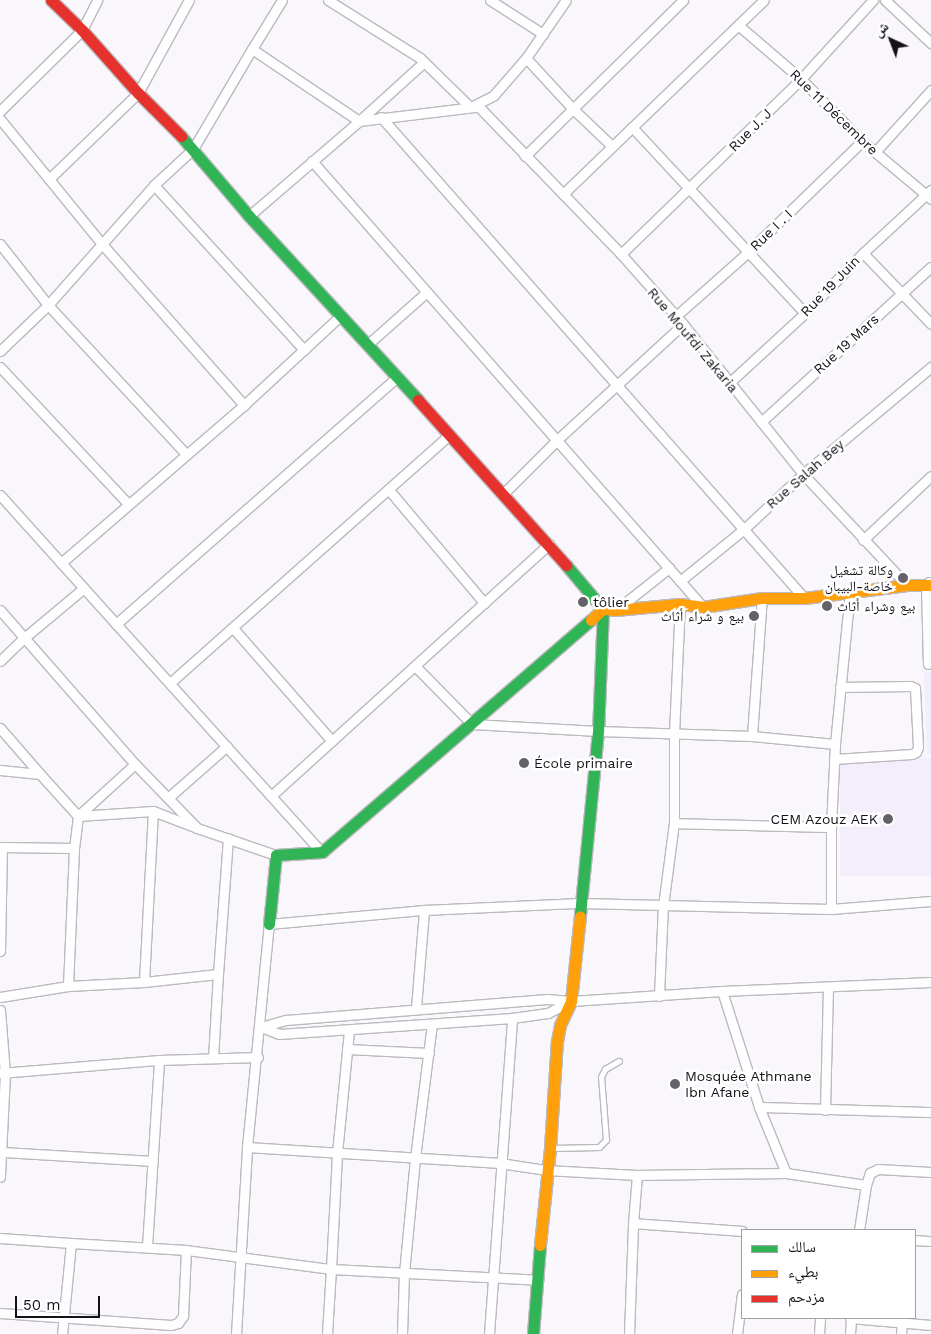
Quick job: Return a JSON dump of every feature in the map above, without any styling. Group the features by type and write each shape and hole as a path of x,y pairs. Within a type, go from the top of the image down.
{"street":[{"path":"51,0 82,30 138,93 193,149 249,216 448,436 549,544 603,609 598,731 571,1001 560,1025 557,1041 550,1148 546,1170 533,1334"},
{"path":"0,111 82,30 96,0"},
{"path":"49,179 138,93 189,0"},
{"path":"0,351 48,305 154,185 193,149 282,0"},
{"name":"Rue Moufdi Zakaria","path":"328,0 424,62 475,107 563,194 621,254 684,324 803,474 907,585"},
{"path":"490,0 543,34"},
{"path":"252,49 359,121 475,107 493,96 526,58 566,0"},
{"path":"525,156 683,0"},
{"path":"563,194 764,0"},
{"name":"Rue J. J","path":"621,254 690,190 801,79 874,0"},
{"path":"885,0 931,43"},
{"name":"Rue 11 Décembre","path":"738,25 801,79 862,141 929,194"},
{"path":"526,58 573,109 612,146"},
{"path":"249,216 424,62"},
{"path":"876,152 931,90"},
{"path":"381,117 804,598"},
{"path":"0,119 102,244 244,405"},
{"path":"632,127 805,313"},
{"name":"Rue I . I","path":"676,316 748,252 862,141"},
{"path":"312,161 703,607"},
{"path":"154,185 304,350"},
{"name":"Rue 19 Juin","path":"729,383 805,313 863,253 929,194"},
{"path":"0,244 48,305 186,454"},
{"path":"863,253 931,324"},
{"name":"Rue 19 Mars","path":"761,422 931,267"},
{"path":"367,345 427,292"},
{"path":"61,562 244,405 340,316"},
{"path":"503,494 557,440 684,324"},
{"path":"0,367 128,504"},
{"name":"Rue Salah Bey","path":"680,581 744,529 803,474 931,367"},
{"path":"116,624 396,378"},
{"path":"171,682 448,436"},
{"path":"863,540 931,476"},
{"path":"389,490 484,603"},
{"path":"0,495 171,682 322,852"},
{"path":"271,796 549,544"},
{"path":"615,610 669,568"},
{"path":"78,816 152,811 276,855 322,852 603,609 615,610 680,604 703,607 762,598 804,598 929,583 928,664"},
{"path":"0,661 24,638 84,588"},
{"path":"831,909 831,827 834,759 850,592"},
{"path":"752,736 762,598"},
{"path":"659,996 664,906 674,823 674,734 680,604"},
{"path":"0,610 135,764 197,828"},
{"path":"233,628 332,741"},
{"path":"416,666 472,724 598,731 752,736 835,744"},
{"path":"834,759 912,754 916,752 918,747 917,690 915,688 910,686 840,687"},
{"path":"0,728 78,816"},
{"path":"169,797 227,746"},
{"path":"68,986 74,848 78,816 135,764"},
{"path":"0,770 40,774"},
{"path":"144,982 152,811"},
{"path":"674,823 831,827"},
{"path":"212,1058 228,838"},
{"path":"0,950 1,847 74,848"},
{"path":"236,1334 248,1147 276,855"},
{"path":"269,924 424,910 581,903 831,909 931,901"},
{"path":"416,1008 424,910"},
{"path":"0,997 68,986 144,982 218,974"},
{"path":"261,1027 286,1020 416,1008 547,999 571,1001 722,991 931,982"},
{"path":"825,1110 828,987"},
{"path":"722,991 759,1107 786,1173"},
{"path":"261,1027 279,1034 512,1018 548,1013 571,1001"},
{"path":"0,1010 3,1152 0,1177"},
{"path":"489,1334 512,1018"},
{"path":"402,1334 404,1273 415,1158 432,1024"},
{"path":"328,1334 337,1153 349,1030"},
{"path":"347,1049 428,1053"},
{"path":"2,1073 159,1060 258,1057"},
{"path":"147,1247 159,1060"},
{"path":"759,1107 931,1112"},
{"path":"248,1147 500,1164 546,1170 637,1175 786,1173 866,1184"},
{"path":"3,1152 153,1161"},
{"path":"859,1229 866,1184 870,1173 878,1169 931,1172"},
{"path":"629,1334 633,1223 637,1175"},
{"path":"633,1223 741,1231"},
{"path":"0,1238 186,1250 331,1268 538,1280"},
{"path":"916,1240 931,1241"},
{"path":"62,1334 71,1243"},
{"path":"0,1313 64,1319 171,1325 178,1322 183,1316 186,1250"},
{"path":"737,1334 741,1302"},
{"path":"819,1334 820,1319"},
{"path":"850,1334 851,1319"},
{"path":"864,1319 931,1325"},
{"path":"901,1334 902,1322"}],"lane":[{"path":"550,1148 599,1147 606,1140 600,1078 605,1069 619,1062"}],"shaded area":[{"path":"924,672 931,672 931,754 927,754"},
{"name":"CEM Azouz AEK","path":"840,758 931,758 931,876 840,876"}],"traffic: fast":[{"path":"181,136 249,216 418,400"},
{"path":"566,565 603,609 598,731 580,916"},
{"path":"269,924 276,855 322,852 591,620"},
{"path":"533,1334 540,1245"}],"traffic: slow":[{"path":"591,620 603,609 615,610 680,604 703,607 762,598 804,598 907,585 931,585"},
{"path":"540,1245 550,1148 557,1041 560,1025 571,1001 580,916"}],"traffic: jam":[{"path":"51,0 82,30 138,93 181,136"},
{"path":"418,400 566,565"}],"place":[{"name":"وكالة تشغيل خاصة-البيبان","path":"903,578"},
{"name":"tôlier","path":"583,602"},
{"name":"بيع وشراء أثاث","path":"827,606"},
{"name":"بيع و شراء أثاث","path":"754,616"},
{"name":"École primaire","path":"524,763"},
{"name":"CEM Azouz AEK","path":"888,819"},
{"name":"Mosquée Athmane Ibn Afane","path":"675,1084"}]}
